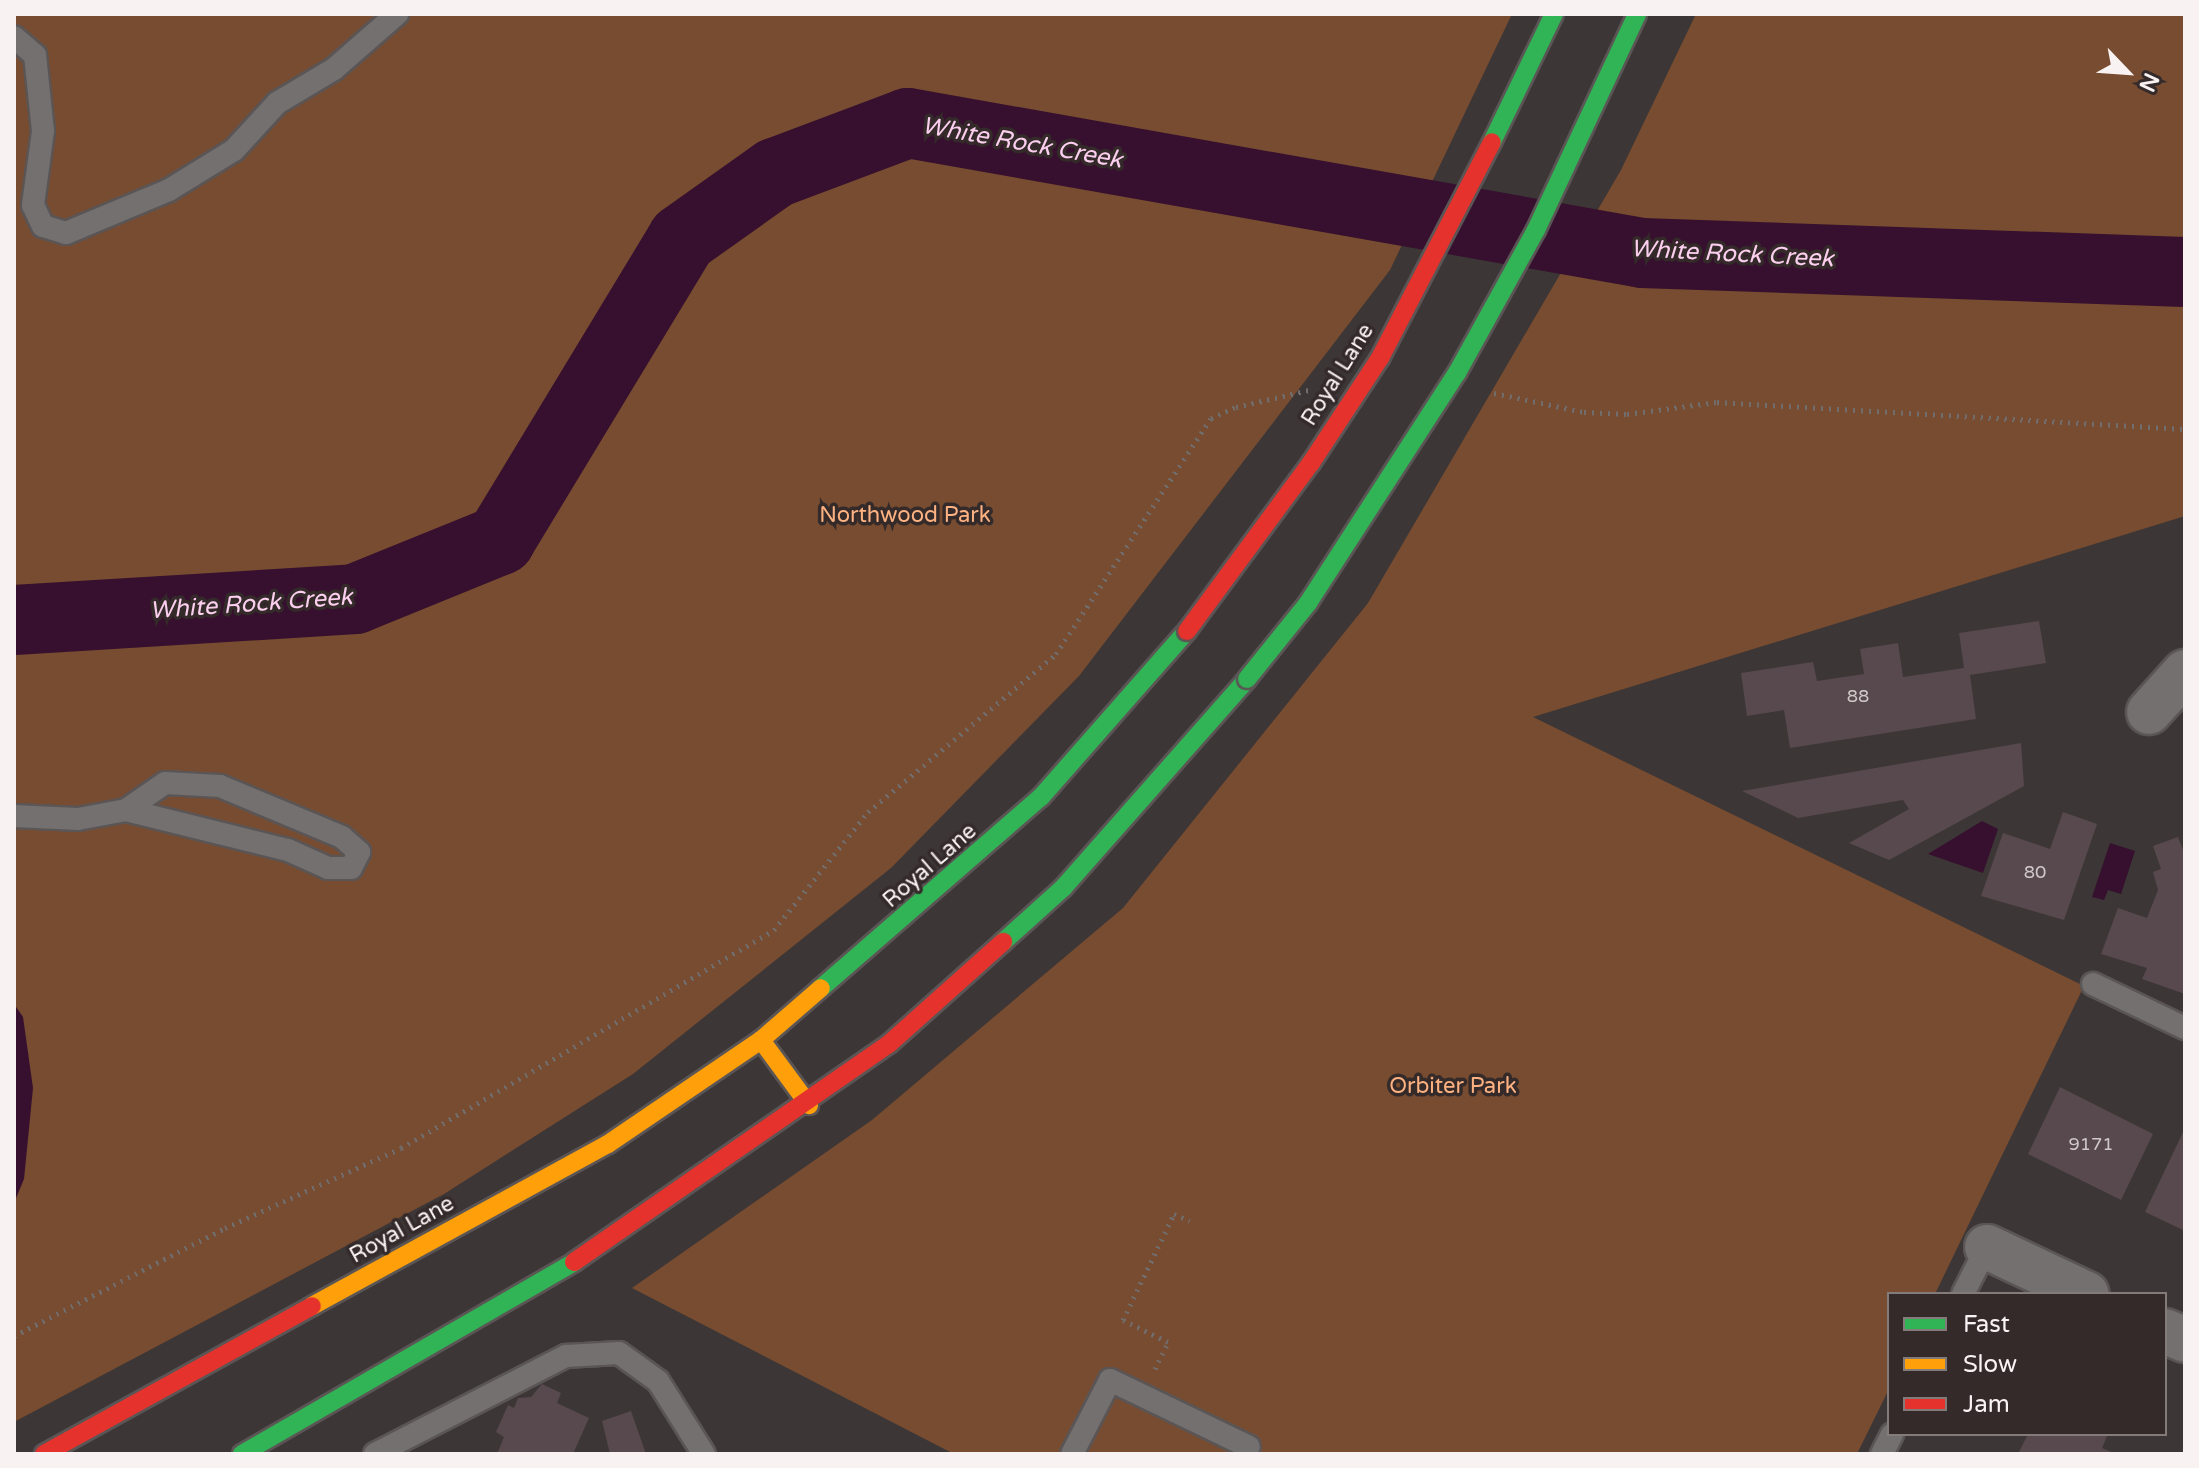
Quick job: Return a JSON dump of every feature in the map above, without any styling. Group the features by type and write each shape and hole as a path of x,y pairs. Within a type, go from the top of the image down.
{"main road":[{"name":"Royal Lane","path":"44,1454 608,1144 761,1040 1030,808 1187,631 1311,463 1380,358 1450,229 1554,14"},
{"path":"242,1454 516,1300 809,1105 890,1043 1063,888 1247,679 1308,603 1457,373 1536,230 1637,14"},
{"path":"761,1040 809,1105"}],"street":[{"path":"2149,712 2185,672"},
{"path":"1987,1247 2083,1292"}],"lane":[{"path":"14,37 35,55 43,131 33,205 43,226 66,233 169,190 234,150 277,103 334,69 397,14"},
{"path":"14,816 78,819 126,810 165,783 220,786 342,837 359,852 351,868 328,868 288,850 126,810"},
{"path":"2093,984 2185,1028"},
{"path":"1964,1292 1987,1247"},
{"path":"383,1452 566,1356 619,1353 658,1381 704,1454"},
{"path":"1072,1454 1110,1380 1249,1447"},
{"path":"1882,1454 1891,1436"}],"path":[{"path":"1143,1396 1168,1342 1123,1320 1174,1214 1190,1221"}],"green space":[{"name":"Northwood Park","path":"14,14 1512,14 1390,270 1079,676 891,868 633,1074 444,1194 14,1422"},
{"name":"Orbiter Park","path":"1696,14 2185,14 2185,516 1533,717 2084,986 1936,1292 1887,1292 1887,1393 1857,1454 954,1454 632,1288 872,1120 1123,908 1368,603 1621,170"}],"shaded area":[{"path":"1982,821 1998,829 1983,873 1928,854"},
{"path":"2110,843 2135,851 2121,894 2108,890 2104,900 2092,897"},
{"path":"14,1004 23,1017 33,1088 24,1179 14,1203"}],"building":[{"path":"2039,621 2046,663 1970,675 1976,719 1790,748 1784,710 1747,716 1741,673 1813,662 1817,681 1864,674 1860,649 1898,643 1903,677 1964,668 1959,633"},
{"path":"2021,743 2024,786 1889,860 1849,843 1909,809 1903,800 1798,818 1742,791"},
{"path":"2063,812 2097,824 2064,920 1981,896 2003,833 2050,849"},
{"path":"2178,837 2185,855 2185,994 2142,979 2147,968 2101,954 2118,908 2147,918 2158,890 2153,872 2161,869 2153,846"},
{"path":"2060,1087 2153,1134 2121,1200 2028,1154"},
{"path":"2185,1128 2185,1231 2145,1212"},
{"path":"542,1384 561,1393 557,1403 589,1418 573,1454 497,1454 504,1437 496,1432 508,1405 514,1408 518,1398 531,1397"},
{"path":"631,1411 646,1454 610,1454 602,1421"},
{"path":"2027,1436 2107,1436 2102,1448 2111,1452 2018,1454"}],"waterway":[{"name":"White Rock Creek","path":"14,620 355,599 500,540 682,239 775,173 908,123 1642,253 2185,272"}],"traffic: fast":[{"path":"1492,142 1554,14"},
{"path":"1247,679 1308,603 1457,373 1536,230 1637,14"},
{"path":"821,988 1041,797 1187,631"},
{"path":"1003,942 1063,888 1247,679"},
{"path":"242,1454 574,1262"}],"traffic: slow":[{"path":"312,1306 608,1144 761,1040 821,988"},
{"path":"761,1040 809,1105"}],"traffic: jam":[{"path":"1187,631 1311,463 1380,358 1492,142"},
{"path":"574,1262 890,1043 1003,942"},
{"path":"44,1454 312,1306"}]}
